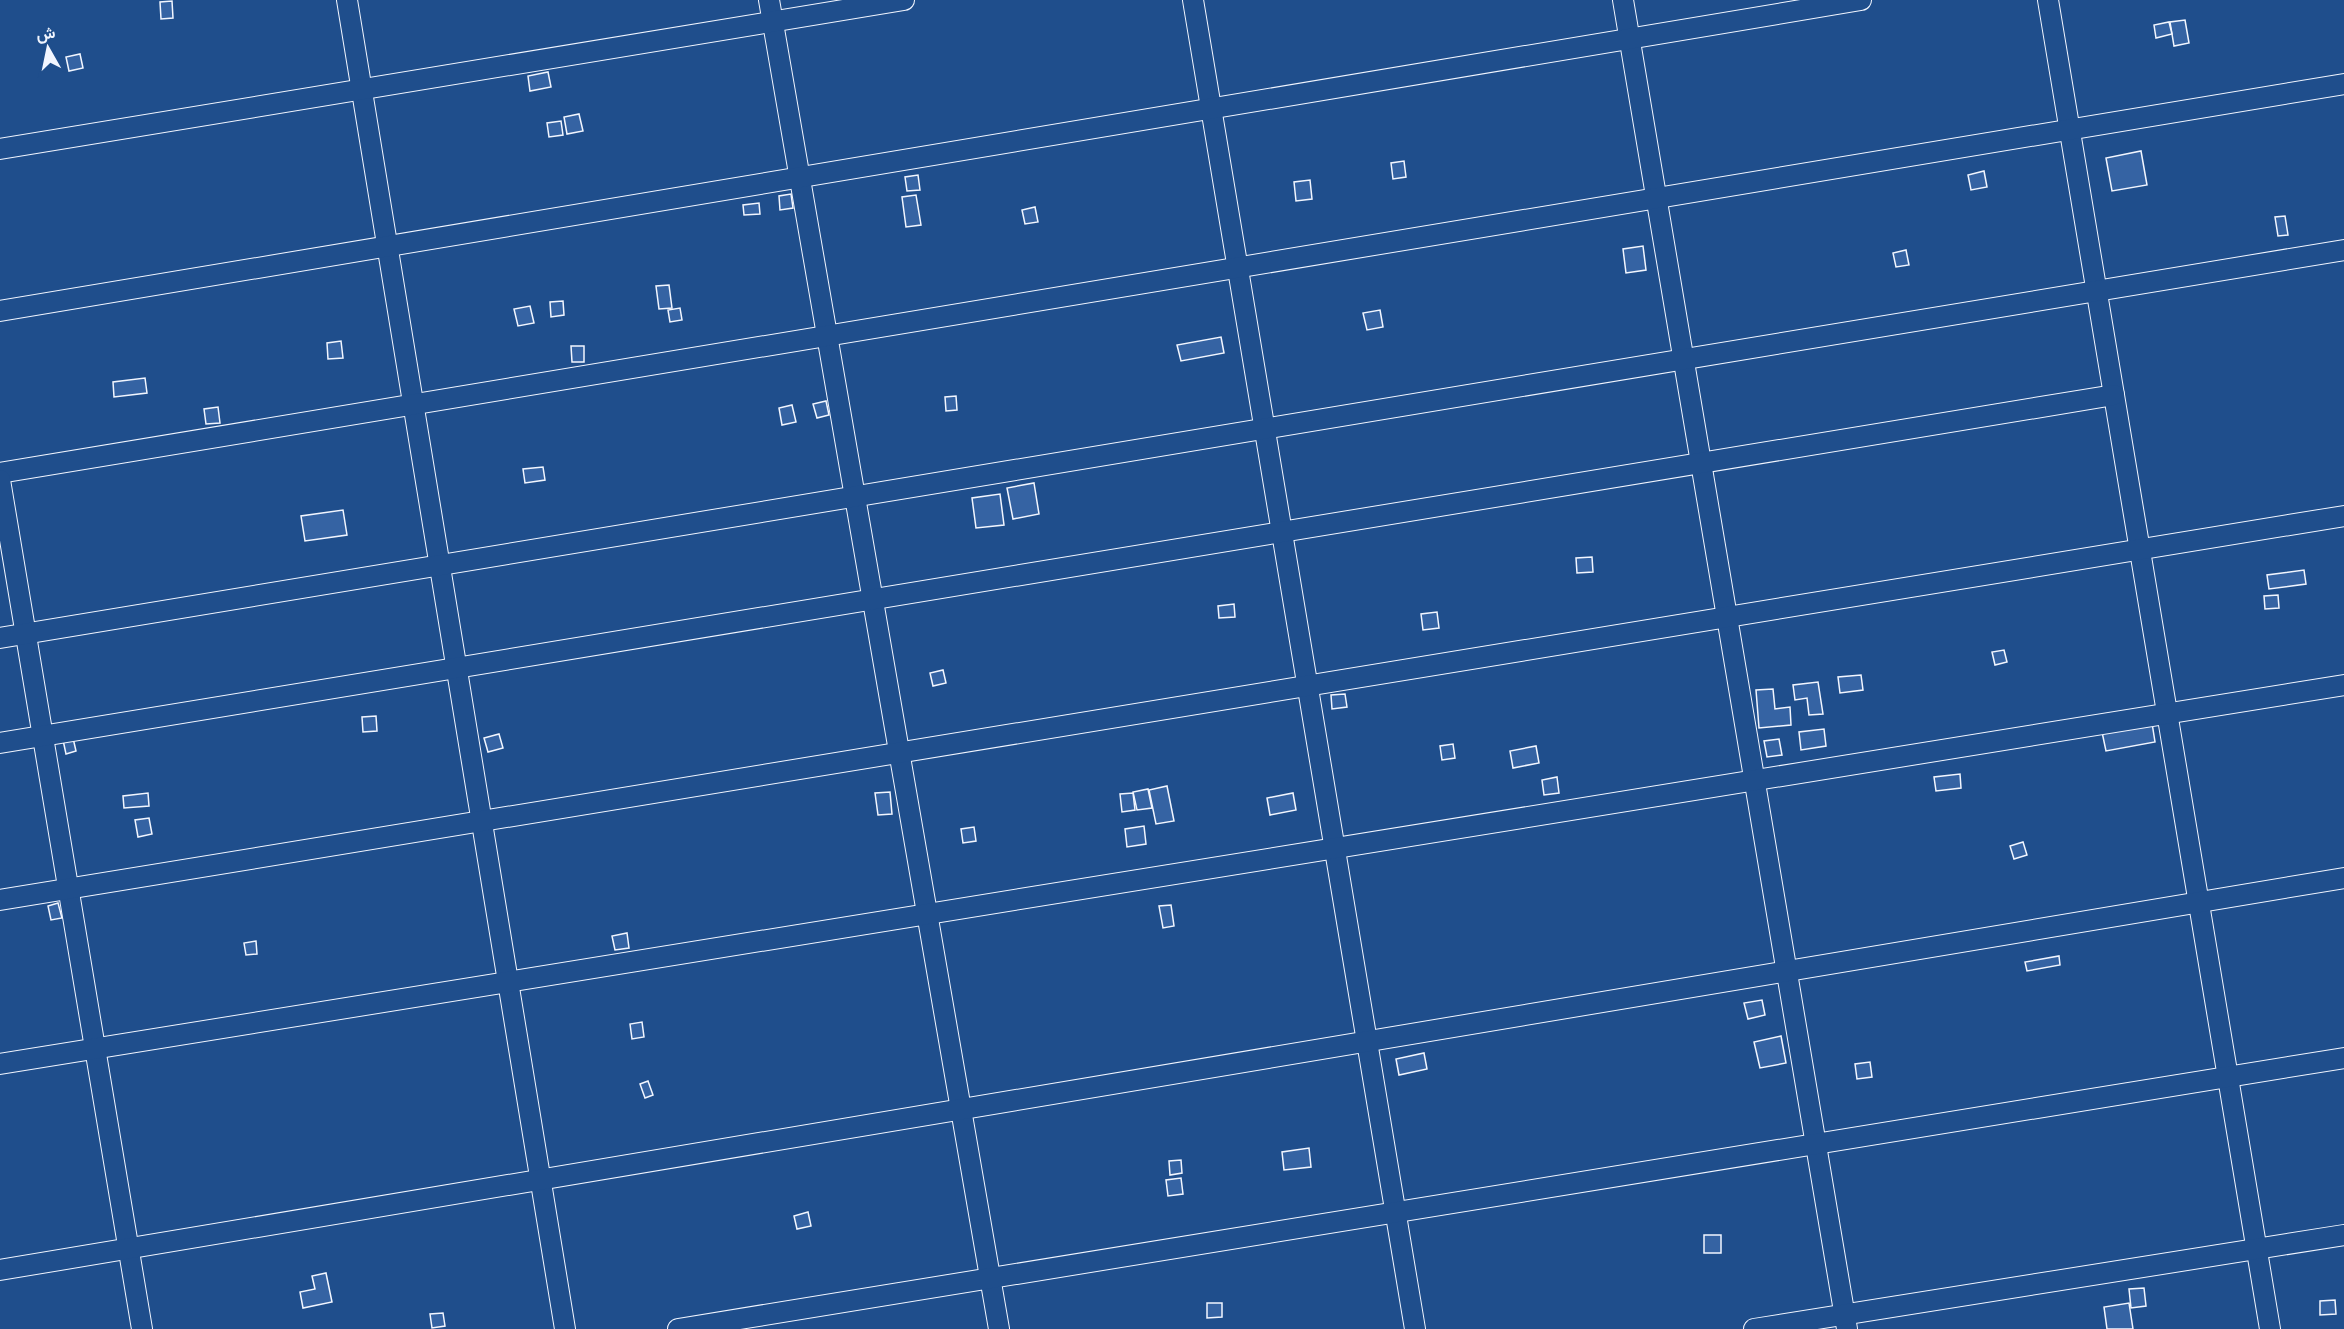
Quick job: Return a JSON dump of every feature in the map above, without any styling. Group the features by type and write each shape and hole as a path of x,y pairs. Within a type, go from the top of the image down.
{"street":[{"path":"347,0 565,1329"},
{"path":"769,0 999,1329"},
{"path":"0,149 904,0"},
{"path":"1193,0 1416,1329"},
{"path":"1623,0 1846,1322"},
{"path":"0,310 1861,0"},
{"path":"2048,0 2270,1329"},
{"path":"0,473 2344,84"},
{"path":"0,638 2344,250"},
{"path":"0,743 2114,395"},
{"path":"0,480 142,1329"},
{"path":"0,900 2344,516"},
{"path":"0,1064 2344,685"},
{"path":"0,1270 2344,878"},
{"path":"678,1329 2344,1058"},
{"path":"1754,1329 1846,1322 2257,1248 2344,1235"}],"building":[{"path":"172,1 173,18 161,19 160,2"},
{"path":"2185,20 2189,43 2174,46 2170,22"},
{"path":"2169,22 2172,34 2156,38 2154,25"},
{"path":"80,54 83,68 69,71 66,57"},
{"path":"548,72 551,87 530,91 528,76"},
{"path":"579,114 583,131 567,134 564,117"},
{"path":"561,121 563,135 549,137 547,123"},
{"path":"2141,151 2147,185 2112,191 2106,158"},
{"path":"1404,161 1406,177 1393,179 1391,163"},
{"path":"1984,171 1987,187 1971,190 1968,175"},
{"path":"918,175 920,190 907,191 905,177"},
{"path":"1310,180 1312,199 1296,201 1294,182"},
{"path":"791,194 793,208 780,210 779,196"},
{"path":"916,195 921,225 906,227 902,197"},
{"path":"759,203 760,214 744,215 743,205"},
{"path":"1035,207 1038,222 1025,224 1022,210"},
{"path":"2285,216 2288,235 2278,236 2275,217"},
{"path":"1643,246 1646,270 1626,273 1623,249"},
{"path":"1906,250 1909,265 1896,267 1893,253"},
{"path":"669,285 672,308 659,309 656,286"},
{"path":"563,301 564,315 551,317 550,302"},
{"path":"530,306 534,323 518,326 514,309"},
{"path":"680,308 682,320 670,322 668,310"},
{"path":"1380,310 1383,327 1367,330 1363,313"},
{"path":"1221,337 1224,353 1181,361 1177,345"},
{"path":"341,341 343,358 328,359 327,343"},
{"path":"571,346 584,346 584,362 572,362"},
{"path":"145,378 147,393 114,397 113,382"},
{"path":"956,396 957,410 946,411 945,397"},
{"path":"826,401 829,415 817,418 813,404"},
{"path":"792,405 796,422 782,425 779,408"},
{"path":"218,407 220,423 206,424 204,409"},
{"path":"543,467 545,480 525,483 523,469"},
{"path":"1034,483 1039,514 1013,519 1007,488"},
{"path":"1000,494 1004,525 976,528 972,498"},
{"path":"343,510 347,535 305,541 301,516"},
{"path":"1592,557 1593,572 1577,573 1576,558"},
{"path":"2304,570 2306,584 2269,589 2267,575"},
{"path":"2278,595 2279,608 2265,609 2264,596"},
{"path":"1234,604 1235,617 1219,618 1218,606"},
{"path":"1437,612 1439,628 1423,630 1421,614"},
{"path":"2004,650 2007,662 1995,665 1992,652"},
{"path":"943,670 946,683 933,686 930,673"},
{"path":"1861,675 1863,690 1840,693 1838,677"},
{"path":"1818,682 1823,714 1809,715 1807,698 1795,700 1793,685"},
{"path":"1773,689 1775,709 1790,707 1791,725 1759,728 1756,690"},
{"path":"1345,694 1347,707 1332,709 1331,695"},
{"path":"376,716 377,731 363,732 362,717"},
{"path":"2152,723 2155,742 2106,751 2102,732"},
{"path":"1824,729 1826,746 1801,750 1799,732"},
{"path":"499,734 503,748 488,752 484,738"},
{"path":"73,738 76,751 66,754 63,740"},
{"path":"1779,739 1782,755 1767,757 1764,741"},
{"path":"1453,744 1455,758 1442,760 1440,746"},
{"path":"1536,746 1539,763 1513,768 1510,751"},
{"path":"1960,774 1961,788 1936,791 1934,777"},
{"path":"1557,777 1559,793 1544,795 1542,780"},
{"path":"1167,786 1174,821 1156,824 1149,790"},
{"path":"1148,789 1152,808 1137,810 1133,792"},
{"path":"890,792 892,814 878,815 875,793"},
{"path":"148,793 149,806 124,808 123,796"},
{"path":"1133,793 1135,810 1122,812 1120,794"},
{"path":"1293,793 1296,810 1270,815 1267,798"},
{"path":"149,818 152,834 138,837 135,820"},
{"path":"1144,826 1146,844 1127,847 1125,829"},
{"path":"974,827 976,841 963,843 961,829"},
{"path":"2023,842 2027,855 2014,859 2010,846"},
{"path":"58,903 62,918 51,920 48,906"},
{"path":"1171,905 1174,926 1163,928 1159,906"},
{"path":"627,933 629,948 615,950 612,936"},
{"path":"256,941 257,954 246,955 244,943"},
{"path":"2059,956 2060,965 2027,971 2025,962"},
{"path":"1762,1000 1765,1015 1748,1019 1744,1003"},
{"path":"642,1022 644,1037 632,1039 630,1024"},
{"path":"1781,1036 1786,1063 1760,1068 1754,1042"},
{"path":"1424,1053 1427,1069 1399,1075 1396,1059"},
{"path":"1870,1062 1872,1077 1857,1079 1855,1064"},
{"path":"648,1081 653,1095 645,1098 640,1084"},
{"path":"1309,1148 1311,1167 1284,1170 1282,1152"},
{"path":"1181,1160 1182,1173 1170,1175 1169,1161"},
{"path":"1181,1178 1183,1194 1168,1196 1166,1180"},
{"path":"808,1212 811,1226 797,1229 794,1216"},
{"path":"1704,1235 1721,1235 1721,1253 1704,1253"},
{"path":"326,1273 332,1302 303,1308 300,1292 315,1289 312,1276"},
{"path":"2144,1288 2146,1306 2131,1308 2129,1289"},
{"path":"2335,1300 2336,1314 2320,1315 2320,1301"},
{"path":"1207,1303 1222,1303 1222,1317 1207,1318"},
{"path":"2129,1303 2133,1329 2107,1329 2104,1307"},
{"path":"443,1313 445,1326 432,1328 430,1314"}]}
